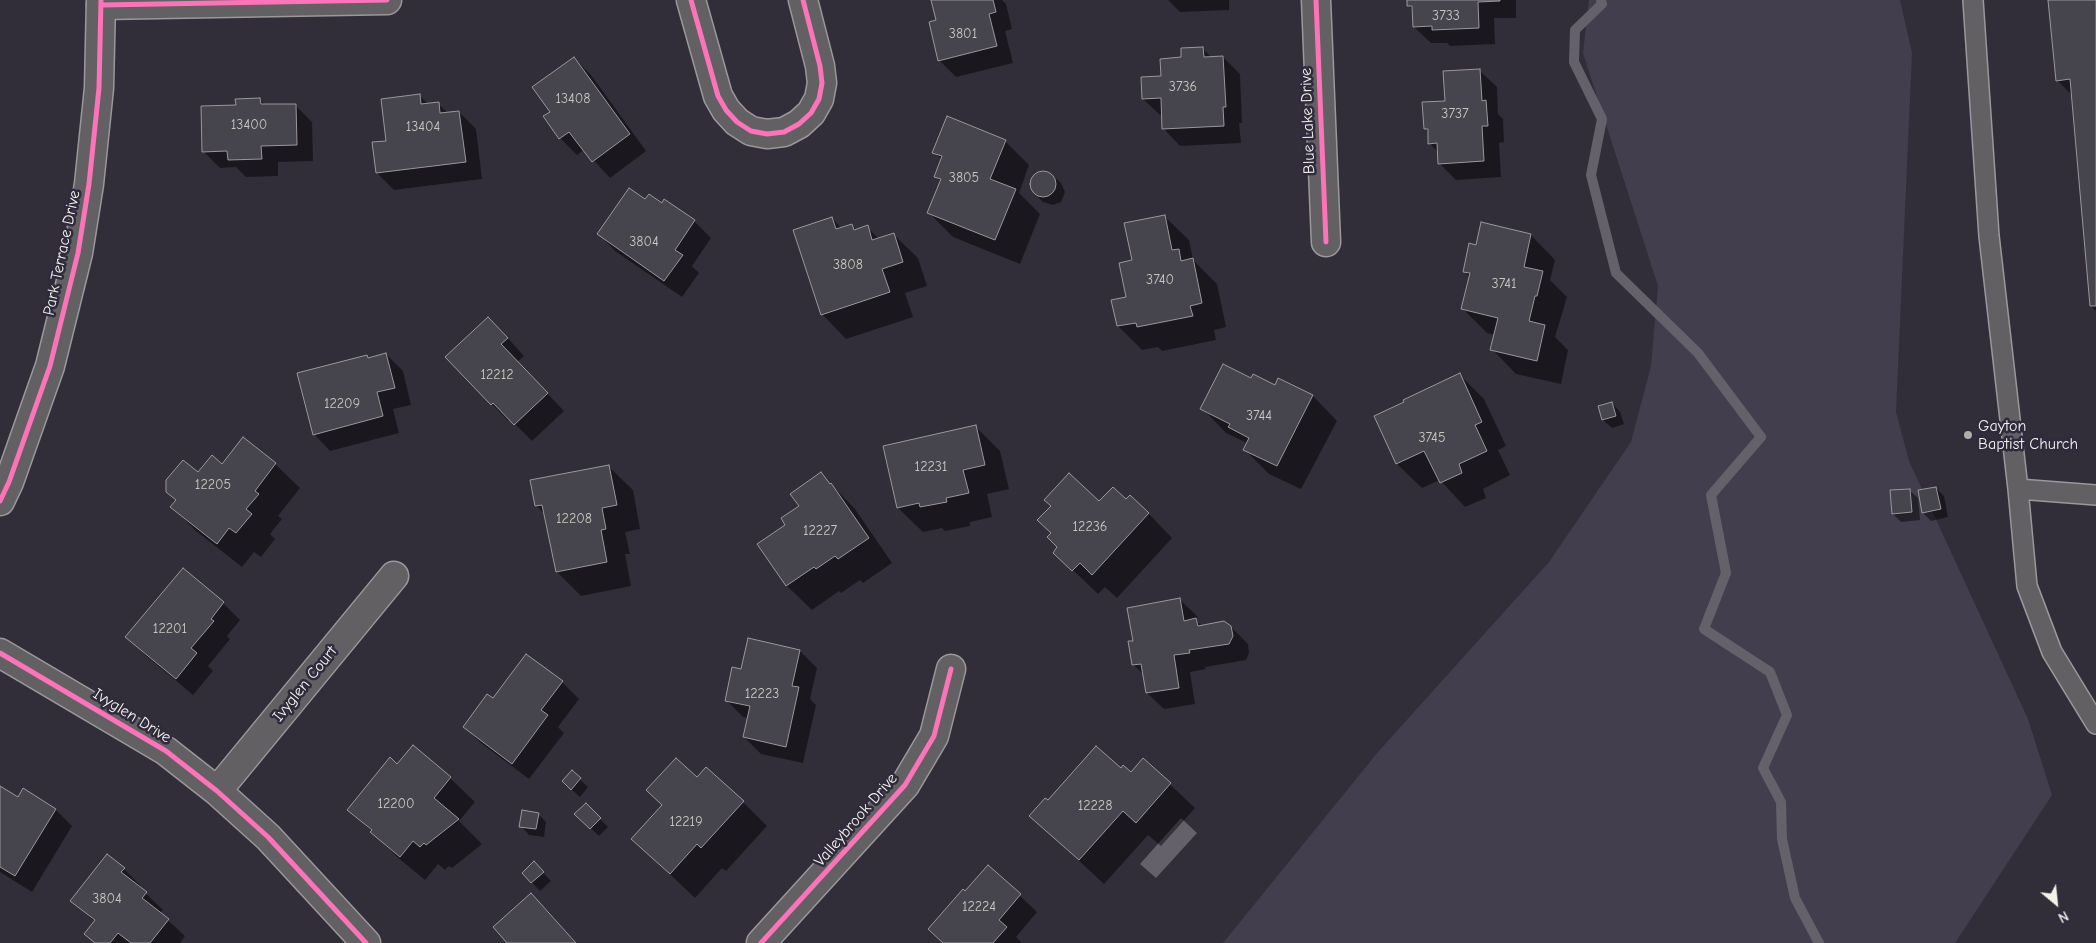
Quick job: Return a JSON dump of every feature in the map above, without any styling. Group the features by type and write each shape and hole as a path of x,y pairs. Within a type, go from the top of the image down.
{"street":[{"path":"101,2 387,0"},
{"path":"692,0 718,96 726,110 737,122 751,131 768,134 784,132 799,124 811,114 819,99 822,82 820,66 803,0"},
{"name":"Blue Lake Drive","path":"1316,0 1326,242"},
{"name":"Park Terrace Drive","path":"0,501 9,482 50,366 78,253 89,184 99,88 101,2"},
{"name":"Ivyglen Court","path":"217,791 394,576"},
{"name":"Ivyglen Drive","path":"0,653 166,751 217,791 268,837 366,943"},
{"name":"Valleybrook Drive","path":"761,943 906,785 934,736 951,668"}],"lane":[{"path":"1973,0 1989,236 2018,489 2027,586 2052,652 2096,724"},
{"path":"2018,489 2096,495"}],"shaded area":[{"path":"1589,0 1900,0 1912,53 1896,412 1909,461 2028,719 2052,795 1955,943 1223,943 1378,752 1549,562 1631,442 1651,366 1658,286 1583,53"},
{"path":"1181,818 1197,833 1156,878 1140,864"}],"building":[{"path":"931,0 993,0 996,12 989,14 997,46 938,61 929,22 936,20"},
{"path":"1407,0 1500,1 1478,2 1479,28 1432,30 1432,26 1413,27 1412,6 1407,6"},
{"path":"2048,0 2096,0 2096,306 2090,306 2070,79 2056,81"},
{"path":"1203,47 1204,57 1223,56 1226,107 1223,107 1224,126 1162,129 1161,98 1142,99 1141,77 1161,76 1160,59 1181,57 1181,48"},
{"path":"574,57 630,134 592,162 569,132 559,139 543,116 550,112 532,87"},
{"path":"1480,69 1482,101 1486,100 1488,126 1482,126 1484,161 1438,164 1437,143 1428,144 1428,129 1424,129 1422,102 1445,101 1443,71"},
{"path":"420,94 421,104 439,102 440,113 459,111 466,162 376,173 372,142 386,141 381,99"},
{"path":"260,98 261,104 296,104 297,145 261,146 262,159 228,160 227,151 202,152 201,106 236,105 235,99"},
{"path":"947,116 1006,140 990,179 1016,189 995,240 927,213 941,179 934,177 942,156 932,153"},
{"path":"1043,171 1052,175 1056,184 1052,193 1043,197 1034,193 1030,184 1034,175"},
{"path":"629,188 645,199 649,194 662,203 664,199 695,220 675,250 683,255 664,281 597,234"},
{"path":"1165,215 1172,250 1179,249 1181,261 1193,258 1202,303 1190,306 1193,316 1137,327 1136,323 1117,326 1111,300 1126,297 1119,263 1132,260 1124,223"},
{"path":"832,217 836,229 852,224 854,230 868,225 872,240 894,233 903,262 882,269 890,292 821,315 793,230"},
{"path":"1481,222 1531,234 1524,267 1543,271 1529,321 1545,325 1537,361 1490,350 1498,318 1461,309 1470,273 1463,272 1469,243 1476,245"},
{"path":"488,317 508,338 501,344 548,393 514,425 493,403 491,405 445,357"},
{"path":"386,353 395,388 377,392 383,416 313,435 297,373 367,355 368,358"},
{"path":"1223,364 1251,378 1253,374 1275,385 1278,378 1313,395 1277,466 1243,450 1249,438 1228,427 1230,424 1200,409"},
{"path":"1460,373 1482,422 1475,425 1487,451 1459,464 1462,473 1440,483 1424,451 1396,464 1374,416"},
{"path":"1612,402 1616,416 1602,420 1598,406"},
{"path":"976,425 985,465 963,470 969,493 946,498 947,502 920,507 919,503 897,508 883,446"},
{"path":"243,437 276,463 255,491 259,494 246,509 252,514 236,533 229,528 217,544 170,507 176,500 166,492 166,480 183,460 198,472 212,455 222,464"},
{"path":"609,465 617,505 602,508 606,529 601,530 607,562 556,572 542,505 535,506 530,480"},
{"path":"821,472 831,483 869,538 838,559 835,556 816,569 814,567 786,586 757,544 785,525 781,518 799,506 790,494"},
{"path":"1069,473 1099,501 1113,487 1126,499 1130,495 1149,513 1092,575 1080,563 1072,571 1053,553 1057,547 1047,537 1051,533 1037,520 1051,506 1044,500"},
{"path":"1936,487 1941,509 1922,513 1918,490"},
{"path":"1910,489 1912,512 1892,514 1890,490"},
{"path":"183,568 224,602 211,619 214,621 191,648 197,653 176,679 125,637"},
{"path":"1180,598 1184,621 1196,618 1198,626 1224,621 1231,626 1233,636 1229,644 1189,650 1190,653 1174,655 1179,688 1146,693 1141,664 1132,665 1128,641 1133,641 1127,608"},
{"path":"748,638 800,650 792,686 799,687 786,747 743,737 750,706 725,701 732,667 741,669"},
{"path":"526,654 563,681 541,710 548,715 512,764 463,727 487,694 493,698"},
{"path":"413,745 451,777 434,798 459,819 426,845 424,843 420,847 413,841 400,857 370,832 372,830 347,810 390,757 397,764"},
{"path":"1096,746 1121,768 1123,765 1131,772 1143,758 1171,783 1136,823 1123,811 1079,860 1029,816 1045,798 1048,800"},
{"path":"676,758 697,777 706,767 744,801 701,848 697,844 670,874 631,839 662,805 646,790"},
{"path":"572,770 581,778 571,790 562,781"},
{"path":"0,786 18,797 23,788 56,809 15,876 0,867"},
{"path":"586,803 601,818 590,829 574,814"},
{"path":"522,810 539,813 536,829 519,827"},
{"path":"107,854 125,868 121,872 147,892 142,898 169,919 150,943 131,943 118,933 110,943 95,943 84,934 95,920 70,901"},
{"path":"534,861 544,872 531,883 522,873"},
{"path":"988,865 1021,894 999,920 1007,927 993,943 943,943 928,929 963,889 965,891"},
{"path":"531,893 576,943 507,943 493,927"}],"waterway":[{"path":"1601,0 1602,4 1575,30 1574,62 1602,119 1591,175 1616,273 1698,353 1761,437 1711,495 1726,573 1704,629 1770,672 1787,715 1763,768 1781,802 1782,839 1795,898 1819,943"}],"cycle path":[{"path":"0,501 9,482 50,366 78,253 89,184 99,88 101,0"},
{"path":"101,5 387,0"},
{"path":"691,0 718,96 726,110 737,122 751,131 767,134 784,132 799,124 811,113 819,99 822,83 820,66 803,0"},
{"path":"1316,0 1326,242"},
{"path":"0,653 166,751 217,791 268,837 366,943"},
{"path":"761,943 905,785 934,736 951,669"}],"place":[{"name":"Gayton Baptist Church","path":"1968,435"}]}
